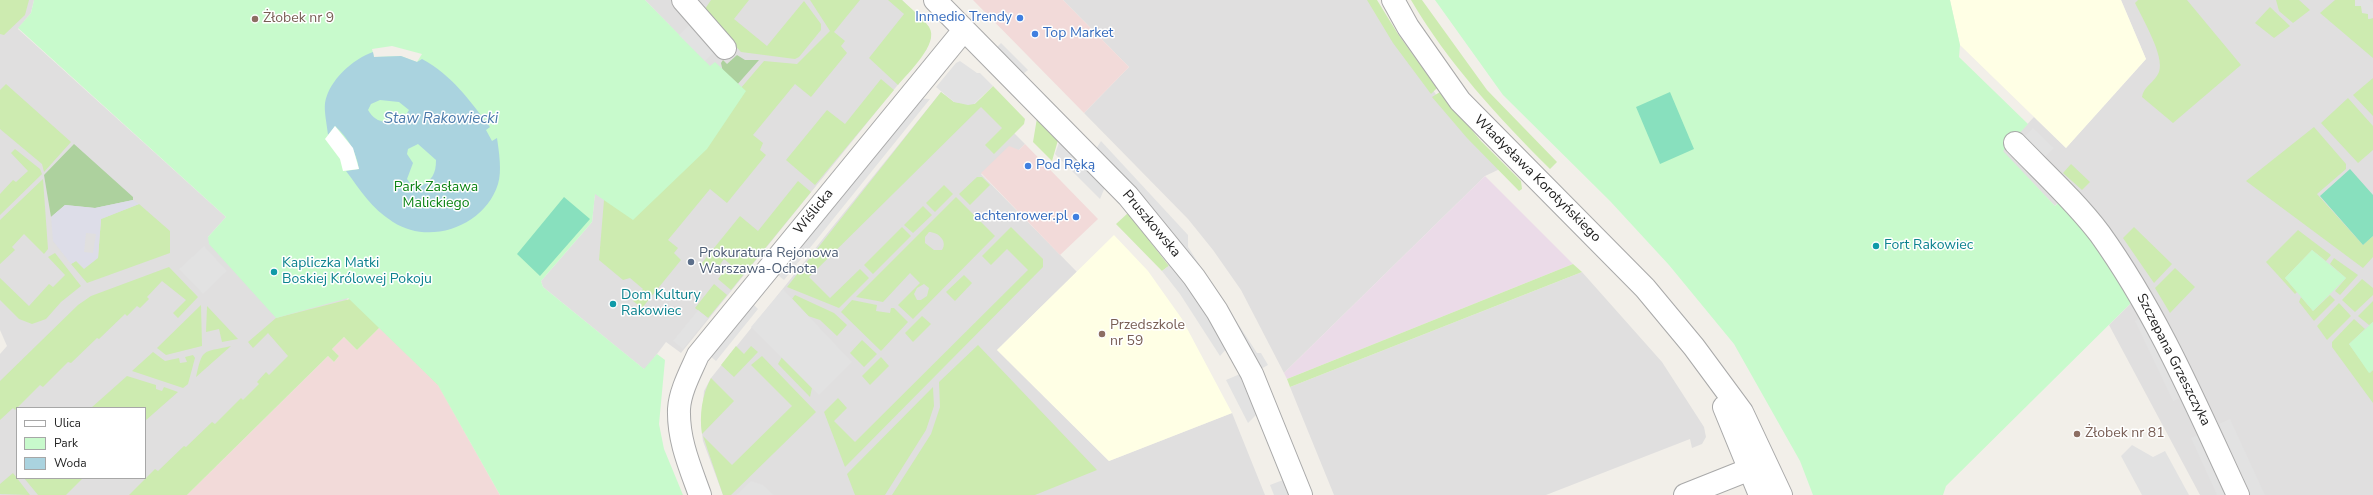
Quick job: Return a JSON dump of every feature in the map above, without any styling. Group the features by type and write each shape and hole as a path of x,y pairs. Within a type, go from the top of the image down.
{"street":[{"path":"683,0 725,48"},
{"name":"Pruszkowska","path":"935,0 1128,196 1194,278 1217,311 1252,374 1301,495"},
{"name":"Władysława Korotyńskiego","path":"1393,0 1408,27 1460,101 1645,288 1694,347 1742,412 1758,466 1760,495"},
{"name":"Wiślicka","path":"700,495 682,444 679,408 686,381 698,355 964,30"},
{"name":"Szczepana Grzeszczyka","path":"2015,143 2099,232 2139,292 2159,326 2238,495"},
{"path":"1685,495 1758,466"},
{"name":"Władysława Korotyńskiego","path":"1758,466 1781,495"}],"shaded area":[{"path":"0,0 34,0 31,13 18,29 226,217 208,237 348,298 187,495 0,495 0,354 7,346 0,330"},
{"path":"645,0 902,0 929,27 931,38 926,50 681,353 666,342 645,370 543,287 541,281 592,222 595,193 715,62 710,67"},
{"path":"973,0 1063,0 1129,67 1084,113"},
{"path":"1063,0 1372,0 1387,27 1451,115 1502,168 1485,176 1284,373 1241,290 1213,250 1188,219 1084,113 1129,67"},
{"path":"1950,0 2121,0 2146,59 2066,148 1960,45"},
{"path":"2121,0 2373,0 2373,495 2200,495 2109,325 2134,300 2060,200 2055,206 2002,151 2034,117 2066,148 2146,59"},
{"path":"2355,0 2370,0 2373,3 2373,18 2368,19 2368,14 2362,13 2361,6 2355,6"},
{"path":"690,24 716,50 705,61 679,35"},
{"path":"1001,43 1028,70 1022,75 996,48"},
{"path":"960,61 977,73 980,73 993,86 974,104 968,105 954,102 936,87 956,63"},
{"path":"941,92 954,102 974,104 980,99 1025,144 1019,150 981,174 1077,272 997,350 1109,461 1232,413 1265,495 723,495 703,441 701,425 704,391 711,378"},
{"path":"914,98 930,99 784,280 773,271"},
{"path":"2033,128 2054,148 2043,159 2022,139"},
{"path":"1060,140 1105,187 1100,199 1055,154"},
{"path":"1101,141 1188,235 1188,247 1257,353 1261,353 1268,365 1259,370 1096,149"},
{"path":"1025,144 1098,219 1060,255 981,173 1009,146 1019,150"},
{"path":"1485,176 1573,264 1287,379 1284,373"},
{"path":"133,200 139,204 101,219 98,258 84,269 76,261 71,264 53,241 51,217 65,205 95,208","holes":["86,233 96,234 93,253 84,252"]},
{"name":"Przedszkole nr 59","path":"1114,235 1148,271 1182,319 1232,413 1109,461 997,350"},
{"path":"204,246 227,271 203,294 179,269"},
{"path":"1171,264 1190,288 1228,347 1220,356 1180,294 1162,271"},
{"path":"1582,272 1662,362 1704,427 1706,437 1702,444 1692,448 1690,439 1546,495 1334,495 1290,387"},
{"path":"783,289 852,362 819,395 751,327"},
{"path":"753,304 758,309 716,361 709,355"},
{"path":"698,310 708,318 683,349 673,341"},
{"path":"2147,315 2185,396 2173,401 2135,321"},
{"path":"380,327 438,385 500,495 187,495 328,356 334,362 339,356 332,349 344,337 357,350"},
{"path":"1240,374 1257,414 1248,423 1226,380"},
{"path":"2230,419 2265,495 2251,495 2219,424"},
{"path":"2203,433 2231,495 2217,495 2191,438"},
{"path":"2132,445 2153,457 2165,451 2189,495 2142,495 2121,456"},
{"path":"1283,480 1289,495 1274,495 1270,485"},
{"path":"751,481 763,485 774,495 736,495"}],"green space":[{"path":"0,0 29,0 25,15 4,35 0,34"},
{"name":"Park Zasława Malickiego","path":"34,0 645,0 710,66 715,62 746,91 707,149 633,220 595,194 592,222 541,281 543,287 644,369 657,354 665,360 659,424 664,449 683,495 500,495 438,385 348,298 276,318 209,244 208,237 226,217 18,28 31,13","holes":["392,46 422,54 417,62 401,56 374,57 372,49"]},
{"path":"711,0 749,0 734,19 767,46 804,1 821,24 821,30 799,57 795,59 741,52 703,12"},
{"path":"810,0 860,0 834,32 845,41 841,46 847,53 811,97 795,84 753,135 763,143 760,150 766,155 727,203 710,189 668,240 678,248 674,253 681,260 642,308 633,301 643,289 630,278 623,280 599,260 604,200 728,103 764,61 797,64 830,31"},
{"path":"888,0 902,0 926,23 931,34 927,49 915,66 898,85 869,58 904,14"},
{"path":"1367,0 1377,0 1398,34 1437,88 1431,94 1393,43"},
{"path":"1411,0 1422,0 1487,90 1557,162 1550,169 1475,89 1441,46"},
{"name":"Fort Rakowiec","path":"1435,0 1950,0 1960,45 1959,57 2028,124 2003,151 2055,206 2061,200 2087,228 2134,300 1946,486 1943,495 1813,495 1800,461 1734,344 1669,265 1610,201 1503,95"},
{"path":"2138,0 2187,0 2241,65 2173,123 2142,97 2145,90 2157,76 2160,65 2156,47 2135,3"},
{"path":"2276,0 2299,0 2310,10 2293,23 2279,11"},
{"path":"2335,0 2355,0 2355,6 2361,6 2368,14 2369,19 2373,18 2373,58 2320,13"},
{"path":"2270,7 2290,26 2274,38 2255,23"},
{"path":"737,55 745,60 759,60 728,95 721,63 723,60 727,64"},
{"path":"2373,78 2373,116 2353,95"},
{"path":"881,79 894,90 815,185 786,160 827,110 845,124"},
{"path":"6,84 71,142 44,172 42,164 0,129 0,90"},
{"path":"993,86 1025,119 1024,124 994,154 985,145 1002,128 981,107 809,277 830,298 860,269 869,278 839,308 787,287 941,92 954,102 975,104"},
{"path":"1440,92 1481,141 1521,181 1522,189 1519,191 1467,138 1432,97"},
{"path":"1670,92 1694,149 1660,164 1636,107"},
{"path":"2348,98 2373,126 2373,150 2358,163 2321,123"},
{"path":"1037,118 1058,140 1052,161 1033,142"},
{"path":"2314,127 2346,164 2346,169 2317,194 2363,245 2373,236 2373,257 2363,268 2246,181"},
{"path":"74,144 133,197 133,200 95,208 65,205 51,217 44,175"},
{"path":"15,149 40,169 42,174 0,215 0,194 13,180 16,182 28,171 11,153"},
{"path":"2071,164 2090,182 2082,190 2063,173"},
{"path":"2350,169 2373,195 2373,236 2363,245 2320,196"},
{"path":"977,177 982,177 990,185 970,205 959,194"},
{"path":"43,179 48,249 44,254 24,234 12,247 15,250 0,264 0,220"},
{"path":"798,181 811,192 731,290 718,279 730,264 724,259 719,266 715,263 708,271 701,264 740,216 758,231"},
{"path":"944,185 953,194 935,212 926,203"},
{"path":"564,197 590,219 540,276 517,254"},
{"path":"956,197 995,236 913,319 898,305 920,283 910,273 883,302 856,297","holes":["929,232 939,235 943,240 944,247 942,250 934,250 925,243 925,237","924,284 929,288 927,296 921,300 917,300 914,294 917,288"]},
{"path":"139,204 170,231 170,253 87,283 71,264 76,261 98,258 101,219"},
{"path":"923,206 932,215 913,233 904,225"},
{"path":"1128,213 1169,266 1162,271 1116,224"},
{"path":"902,227 911,236 873,274 864,265"},
{"path":"1011,227 1043,259 1043,267 845,467 824,412 838,398 847,408 834,421 855,442 1028,270 1007,249 991,265 982,256"},
{"path":"2134,227 2172,264 2154,283 2123,238"},
{"path":"2298,230 2331,255 2326,261 2312,250 2285,278 2297,292 2295,294 2266,262"},
{"path":"2312,250 2346,278 2313,311 2285,278"},
{"path":"55,253 81,286 61,302 46,319 32,324 19,319 0,300 0,278 29,306 49,284 53,287 65,275 48,257"},
{"path":"2334,258 2358,275 2340,295 2335,291 2346,278 2330,264"},
{"path":"1573,264 1582,272 1290,387 1287,379"},
{"path":"169,267 198,297 178,318 173,313 186,300 162,281 147,297 149,299 140,308 137,306 127,316 125,314 71,363 68,362 43,387 40,385 18,407 16,407 15,410 13,408 0,420 0,381 78,305 91,296"},
{"path":"2175,268 2195,287 2170,313 2155,288"},
{"path":"964,275 972,283 955,301 946,292"},
{"path":"2362,279 2373,288 2373,295 2355,312 2342,300"},
{"path":"714,284 727,295 708,318 695,308"},
{"path":"385,290 500,495 438,385 380,327 357,350 344,337 332,349 339,356 334,362 328,356 187,495 129,495 155,469 158,471 212,422 215,424 241,398 243,400 259,384 257,382 266,372 269,375 288,356 268,333 253,348 248,342 276,318"},
{"path":"795,295 834,313 847,325 837,336 820,320 808,316 792,299"},
{"path":"2330,295 2335,300 2314,321 2299,302 2301,297 2313,311"},
{"path":"852,300 877,305 876,311 890,313 891,308 894,308 908,322 881,351 841,312"},
{"path":"2373,301 2373,322 2369,325 2358,316"},
{"path":"2339,303 2351,316 2327,340 2317,326"},
{"path":"201,305 202,346 166,355 157,348"},
{"path":"207,306 238,339 222,342 219,329 206,332"},
{"path":"922,316 931,324 913,342 905,333"},
{"path":"2354,319 2365,329 2349,344 2370,373 2373,370 2373,403 2332,347 2332,342"},
{"path":"2373,322 2373,370 2369,373 2349,344"},
{"path":"862,340 877,354 864,367 850,353"},
{"path":"978,345 1097,470 1035,495 892,495 931,434 940,407 939,382"},
{"path":"231,346 196,377 200,360 205,353"},
{"path":"736,346 744,354 751,346 758,352 734,377 721,365"},
{"path":"153,352 165,361 179,358 180,363 187,362 185,357 193,355 195,358 188,384 183,388 132,371"},
{"path":"762,356 816,412 731,495 723,495 703,436 732,465 792,406 751,365"},
{"path":"782,357 812,388 810,397 778,364"},
{"path":"881,357 889,366 870,385 862,376"},
{"path":"127,376 156,385 156,389 162,391 164,387 178,392 146,420 146,407 92,407"},
{"path":"711,378 734,401 702,434 702,405 705,391"},
{"path":"933,387 934,406 926,430 885,495 855,495 847,474"},
{"path":"13,473 16,479 18,479 30,495 0,494 0,484"},
{"path":"25,479 82,479 66,495 38,495"}],"water":[{"name":"Staw Rakowiecki","path":"373,52 374,57 401,56 417,62 422,59 432,65 460,89 490,127 486,130 492,141 497,138 500,167 498,184 491,199 481,211 469,221 454,228 439,232 423,232 408,229 393,222 378,211 346,171 359,169 356,156 348,140 335,126 328,135 325,103 331,86 350,65 365,55","holes":["380,100 399,102 409,110 405,116 399,116 390,121 386,122 378,120 368,110 371,104","418,144 436,160 434,173 428,182 420,187 410,183 407,179 413,163 407,154 408,149"]}],"pier":[{"path":"335,126 353,148 359,169 343,171 340,159 325,139"}],"place":[{"name":"Inmedio Trendy","path":"1020,18"},
{"name":"Żłobek nr 9","path":"255,19"},
{"name":"Top Market","path":"1035,34"},
{"name":"Pod Ręką","path":"1028,166"},
{"name":"achtenrower.pl","path":"1076,217"},
{"name":"Fort Rakowiec","path":"1876,246"},
{"name":"Prokuratura Rejonowa Warszawa-Ochota","path":"691,262"},
{"name":"Kapliczka Matki Boskiej Królowej Pokoju","path":"274,272"},
{"name":"Dom Kultury Rakowiec","path":"613,304"},
{"name":"Przedszkole nr 59","path":"1102,334"},
{"name":"Żłobek nr 81","path":"2077,434"}]}
